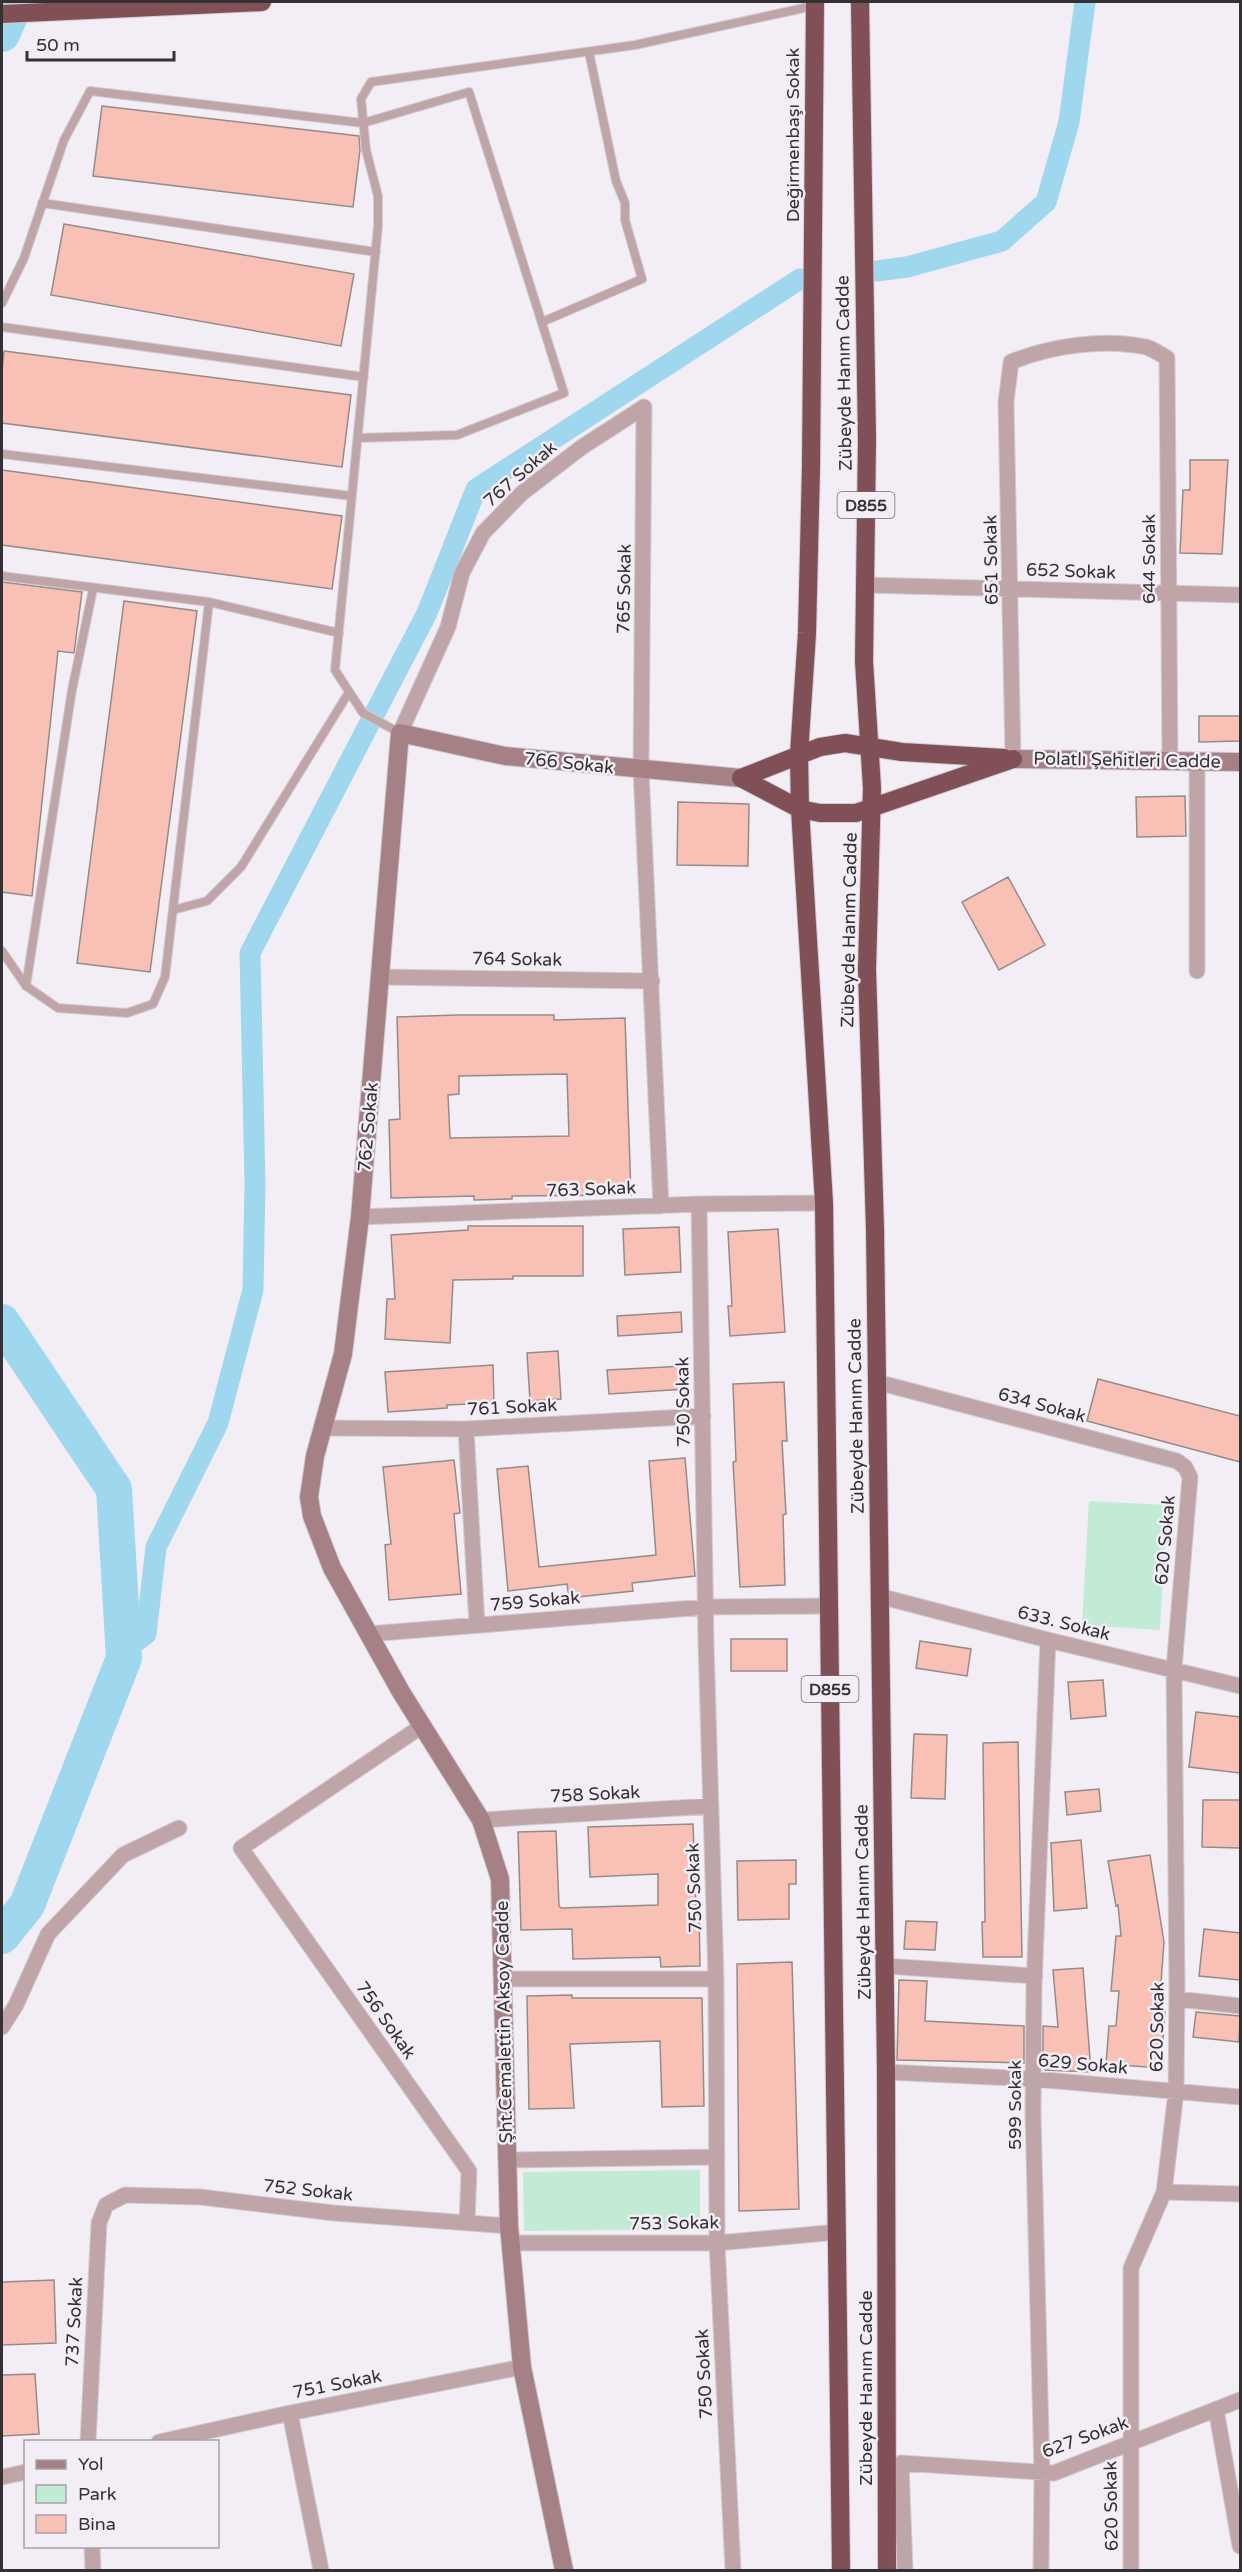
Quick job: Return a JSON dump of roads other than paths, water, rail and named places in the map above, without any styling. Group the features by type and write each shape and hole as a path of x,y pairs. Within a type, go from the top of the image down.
{"highway":[{"path":"2,14 262,2"},
{"name":"Zübeyde Hanım Cadde","path":"860,2 867,440 864,661 870,748 871,809 867,969 875,1228 885,1966 887,2571"},
{"name":"Değirmenbaşı Sokak","path":"813,269 815,4"},
{"name":"Zübeyde Hanım Cadde","path":"813,269 807,633 799,754 800,808 824,1203 841,2571"},
{"path":"741,778 799,754 820,747 845,743 870,748 1013,759"},
{"path":"741,778 800,808 834,814 856,813 1013,759"}],"street":[{"name":"651 Sokak","path":"1013,759 1006,402 1011,362 1030,354 1088,343 1147,348 1167,358"},
{"name":"644 Sokak","path":"1167,358 1170,761"},
{"name":"767 Sokak","path":"400,733 448,627 462,573 483,533 522,493 582,447 644,407"},
{"name":"765 Sokak","path":"644,407 641,770 661,1206"},
{"name":"652 Sokak","path":"864,585 1240,595"},
{"name":"766 Sokak","path":"400,733 505,756 741,778"},
{"name":"762 Sokak","path":"312,1516 309,1497 315,1456 343,1354 360,1217 400,733"},
{"name":"Polatlı Şehitleri Cadde","path":"1013,759 1240,762"},
{"path":"1197,761 1197,971"},
{"name":"764 Sokak","path":"381,977 652,981"},
{"name":"763 Sokak","path":"360,1217 699,1204 824,1203"},
{"name":"750 Sokak","path":"699,1204 705,1607 716,1980 717,2243 733,2571"},
{"name":"634 Sokak","path":"877,1382 1178,1461 1185,1467 1190,1477"},
{"name":"761 Sokak","path":"323,1428 466,1429 703,1416"},
{"path":"466,1429 477,1625"},
{"name":"620 Sokak","path":"1131,2571 1131,2268 1164,2192 1176,2092 1174,1669 1190,1477"},
{"name":"Şht.Cemalettin Aksoy Cadde","path":"312,1516 332,1568 368,1634 481,1820 500,1879 510,2234 522,2367 564,2571"},
{"name":"633. Sokak","path":"879,1596 1048,1640 1240,1686"},
{"name":"759 Sokak","path":"368,1634 705,1607 829,1606"},
{"name":"599 Sokak","path":"1041,2571 1042,2474 1034,2079 1035,1976 1048,1640"},
{"name":"756 Sokak","path":"422,1726 241,1848 469,2171 467,2223"},
{"name":"758 Sokak","path":"481,1820 711,1806"},
{"path":"2,2027 16,2005 48,1934 123,1855 179,1828"},
{"path":"885,1966 1035,1976"},
{"path":"504,1979 716,1980"},
{"path":"1177,1999 1240,2006"},
{"name":"629 Sokak","path":"886,2072 1034,2079 1240,2097"},
{"path":"508,2160 717,2157"},
{"path":"1164,2192 1240,2194"},
{"name":"752 Sokak","path":"106,2205 124,2195 200,2197 334,2213 467,2223 510,2234"},
{"name":"737 Sokak","path":"88,2440 97,2245 99,2223 106,2205"},
{"name":"753 Sokak","path":"510,2234 717,2243 838,2232"},
{"name":"751 Sokak","path":"168,2440 290,2413 522,2367"},
{"name":"627 Sokak","path":"905,2571 901,2463 1042,2474 1064,2470 1240,2400"},
{"path":"1216,2409 1240,2546"},
{"path":"290,2413 321,2571"},
{"path":"2,2477 24,2472"},
{"path":"92,2548 93,2571"}],"lane":[{"path":"400,733 363,713 335,670 376,252 378,196 366,150 361,99 371,82 635,45 815,4"},
{"path":"542,322 642,279 625,220 625,203 616,181 589,52"},
{"path":"2,303 24,258 64,140 90,91 363,123 469,92 564,393 458,435 358,438"},
{"path":"42,203 376,252"},
{"path":"2,327 364,377"},
{"path":"2,454 352,496"},
{"path":"2,576 209,602 339,633"},
{"path":"26,986 72,690 93,589"},
{"path":"2,951 26,986 58,1008 127,1013 153,1004 165,977 209,602"},
{"path":"173,910 207,901 241,867 349,692"}],"waterway":[{"path":"2,34 16,2"},
{"path":"877,271 907,267 1002,241 1046,202 1069,122 1085,2"},
{"path":"123,1651 146,1634 156,1547 218,1423 253,1290 255,1184 250,953 427,613 476,489 800,279"},
{"path":"2,1322 114,1489 124,1658 27,1905 2,1936"}]}
